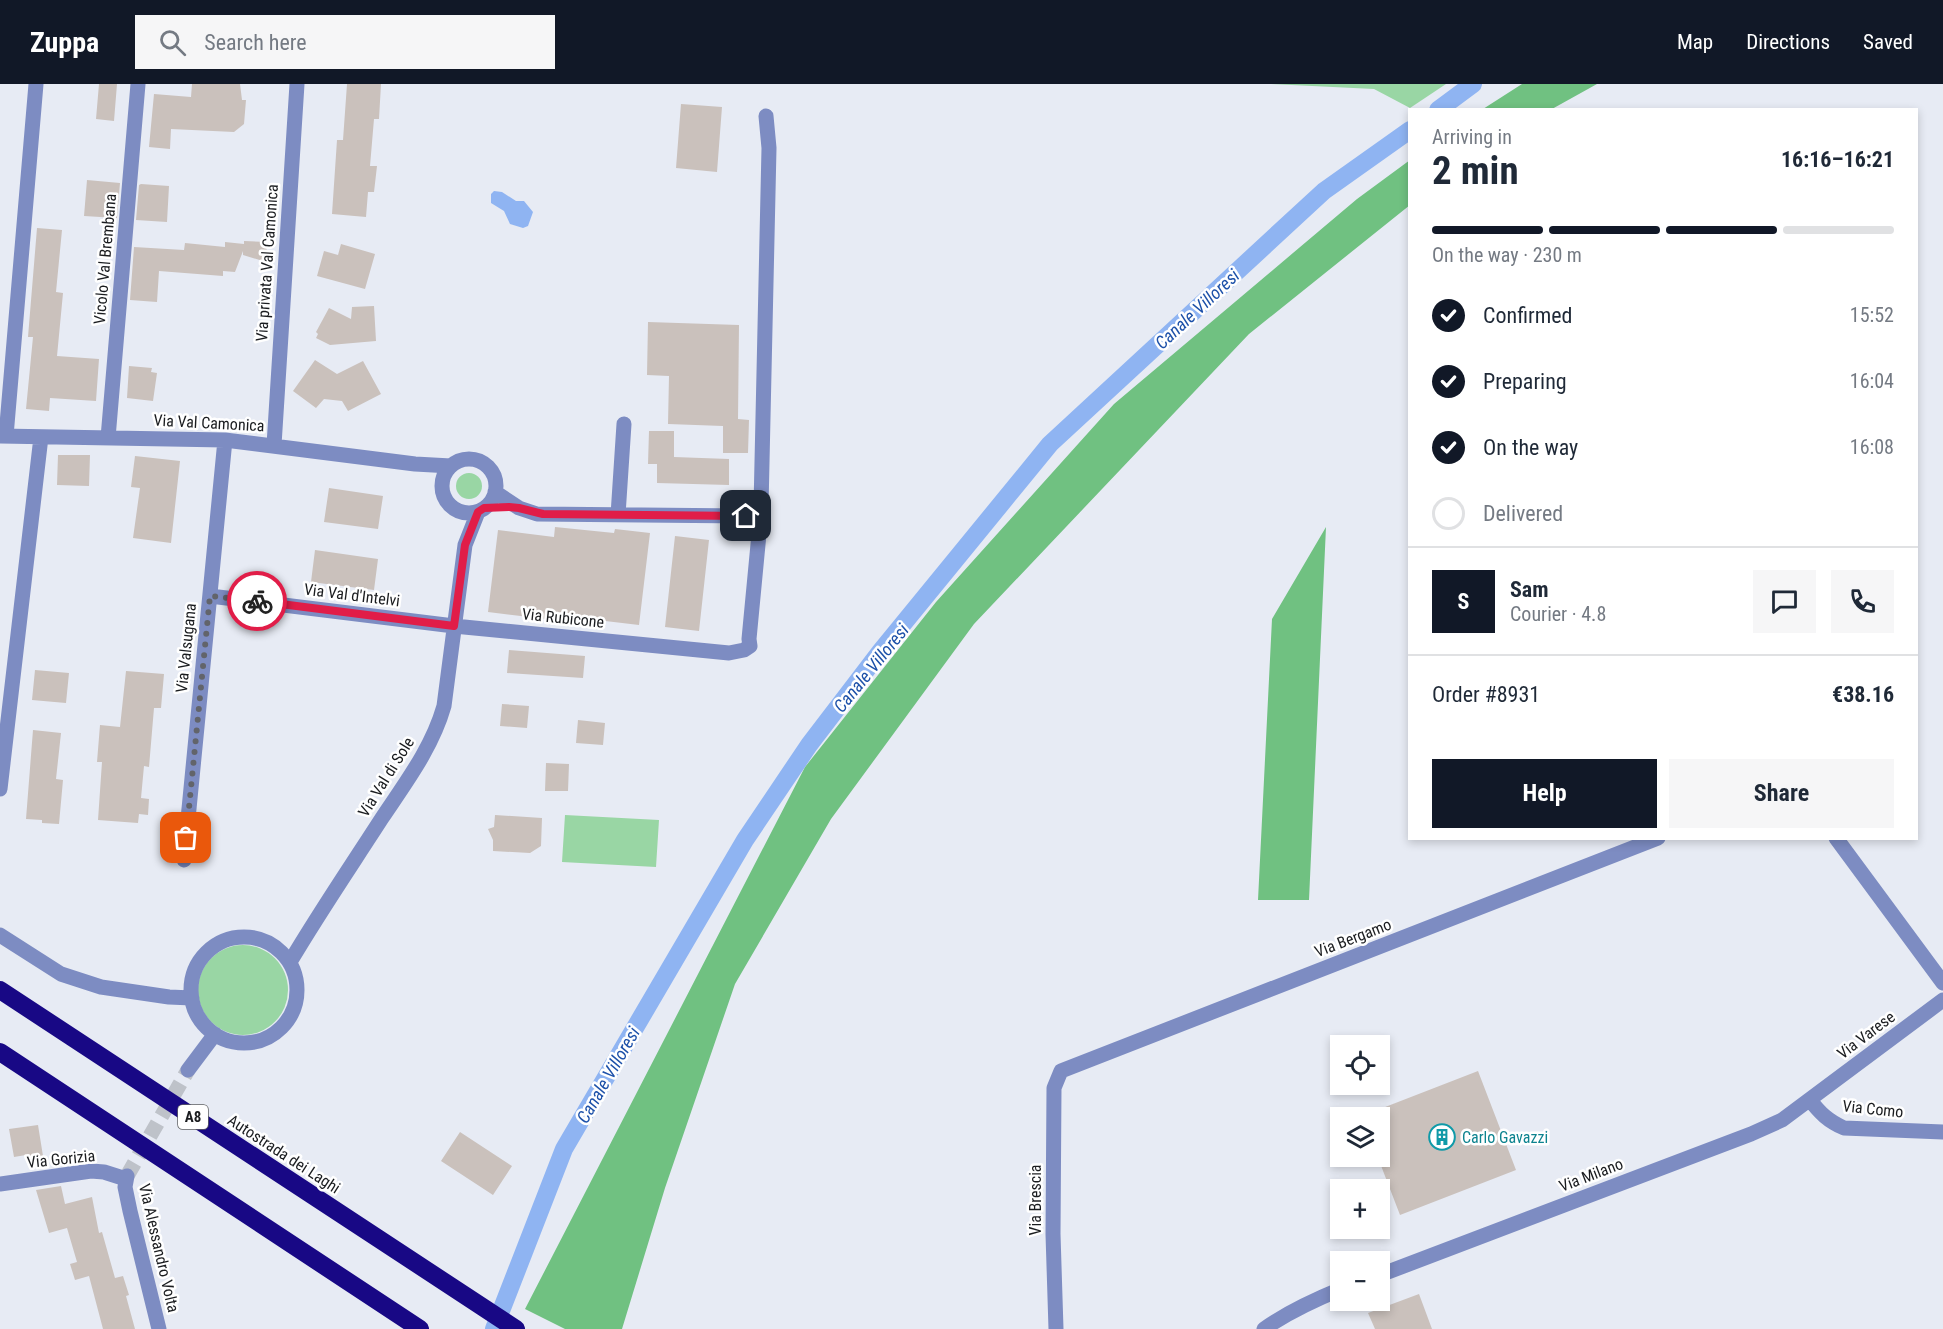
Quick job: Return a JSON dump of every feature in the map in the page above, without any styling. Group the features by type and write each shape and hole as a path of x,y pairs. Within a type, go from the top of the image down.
{"highway":[{"name":"Autostrada dei Laghi","path":"0,990 516,1329"},
{"path":"0,1052 420,1329"}],"street":[{"path":"3,436 36,84"},
{"name":"Vicolo Val Brembana","path":"108,438 138,84"},
{"name":"Via privata Val Camonica","path":"274,445 297,84"},
{"path":"758,529 761,507 769,148 766,116"},
{"path":"618,515 624,424"},
{"name":"Via Val Camonica","path":"3,436 225,440 415,464 451,466"},
{"path":"0,789 40,437"},
{"name":"Via Valsugana","path":"184,860 225,440"},
{"path":"465,545 481,510 493,498 495,492 494,475 483,463 466,460 451,466 442,483 444,497 453,508 460,512 472,513 481,510 519,508 543,514 746,516 755,519 758,529"},
{"name":"Via Val Camonica","path":"415,464 427,469 442,483"},
{"path":"495,492 519,508"},
{"path":"454,626 465,545 460,512"},
{"name":"Via Rubicone","path":"454,626 729,653 744,650 750,646 758,529"},
{"name":"Via Val d'Intelvi","path":"210,596 454,626"},
{"name":"Via Val di Sole","path":"290,962 421,761 439,724 444,706 454,626"},
{"name":"Via Bergamo","path":"1060,1071 1653,840"},
{"path":"1837,840 1943,983"},
{"name":"Via Val di Sole","path":"278,948 308,932"},
{"path":"0,934 61,974 101,987 192,998"},
{"path":"237,937 252,937 278,948 290,962 296,976 298,992 295,1007 287,1021 276,1032 262,1040 246,1043 230,1041 215,1034 204,1025 192,998 192,984 195,970 212,948 237,937"},
{"name":"Via Varese","path":"1810,1100 1943,1000"},
{"path":"188,1070 215,1034"},
{"name":"Via Brescia","path":"1056,1329 1053,1234 1054,1088 1060,1071"},
{"name":"Via Como","path":"1810,1100 1830,1122 1844,1128 1943,1132"},
{"name":"Via Milano","path":"1390,1271 1751,1134 1782,1120 1810,1100"},
{"name":"Via Gorizia","path":"0,1184 90,1171 126,1178"},
{"name":"Via Alessandro Volta","path":"126,1178 130,1211 159,1329"},
{"path":"1264,1329 1280,1317 1330,1294"}],"green space":[{"path":"1271,84 1446,84 1410,108 1374,89"},
{"path":"1522,84 1597,84 1554,108 1485,108"},
{"path":"1408,161 1408,207 1249,334 974,624 831,819 735,984 665,1188 622,1329 565,1329 525,1309 805,767 936,602 1114,404 1357,199"},
{"path":"469,473 478,477 482,486 478,495 469,499 460,495 456,486 460,477"},
{"path":"1326,527 1309,900 1258,900 1272,619"},
{"path":"565,815 659,820 656,867 562,862"},
{"path":"243,945 260,948 275,958 285,973 288,990 285,1007 275,1022 260,1032 243,1035 226,1032 211,1022 201,1007 198,990 201,973 211,958 226,948"}],"water":[{"path":"494,191 502,192 516,201 524,201 533,212 528,226 523,228 510,224 504,211 491,203 491,194"}],"building":[{"path":"99,84 117,84 114,121 96,119"},
{"path":"192,84 240,84 242,100 246,100 244,124 234,132 171,129 170,149 149,147 154,94 191,97"},
{"path":"347,84 381,84 379,119 374,119 370,166 377,166 374,192 368,192 366,217 332,214 337,140 343,140"},
{"path":"681,104 722,107 717,172 676,168"},
{"path":"87,180 120,183 117,218 84,216"},
{"path":"139,185 169,186 167,222 136,220"},
{"path":"37,228 62,230 56,292 63,293 57,356 99,359 96,401 50,398 49,411 26,409 33,337 28,337"},
{"path":"244,241 267,242 266,262 243,255 243,251 235,272 223,271 223,276 159,271 157,302 130,300 134,247 184,250 185,243 225,247 225,242 244,244"},
{"path":"341,244 375,254 365,289 317,276 324,251 338,255"},
{"path":"374,306 376,341 330,345 316,338 318,334 316,332 329,308 351,319 352,307"},
{"path":"648,322 739,325 738,419 749,420 748,453 723,453 723,426 668,424 669,376 647,375"},
{"path":"315,360 337,374 363,361 381,394 348,411 342,401 324,399 316,408 293,391"},
{"path":"129,366 152,368 151,372 157,373 153,401 127,398"},
{"path":"649,431 674,431 674,457 729,459 729,485 657,483 657,464 648,464"},
{"path":"58,455 90,455 89,486 57,485"},
{"path":"135,456 180,461 171,543 133,538 140,488 131,487"},
{"path":"329,488 383,496 378,529 324,522"},
{"path":"555,527 614,533 615,529 650,533 639,625 580,618 580,623 488,612 498,530 554,537"},
{"path":"675,536 709,540 699,631 665,627"},
{"path":"315,550 378,559 374,590 311,582"},
{"path":"509,650 585,656 583,678 507,673"},
{"path":"35,670 69,673 66,703 32,700"},
{"path":"126,671 164,674 161,708 154,708 149,767 144,766 141,798 149,799 148,815 139,814 138,823 98,820 102,762 97,762 100,725 120,727"},
{"path":"502,704 529,706 527,728 500,726"},
{"path":"578,720 605,723 603,745 576,743"},
{"path":"33,730 61,733 56,779 63,780 59,824 26,819"},
{"path":"546,763 569,764 568,791 545,791"},
{"path":"495,815 542,818 541,846 530,853 493,851 493,840 488,829 494,827"},
{"name":"Carlo Gavazzi","path":"1478,1071 1516,1170 1400,1215 1390,1189 1390,1179 1386,1179 1382,1167 1390,1167 1390,1107 1385,1107"},
{"path":"38,1125 43,1156 14,1157 9,1129"},
{"path":"460,1132 512,1166 493,1195 441,1161"},
{"path":"61,1186 65,1204 92,1197 99,1233 102,1232 115,1278 123,1276 135,1329 103,1329 89,1276 75,1280 70,1264 77,1262 67,1228 49,1233 36,1190"},
{"path":"1419,1294 1432,1329 1375,1329 1368,1313 1390,1311 1390,1305"}],"waterway":[{"name":"Canale Villoresi","path":"1441,108 1473,84"},
{"name":"Canale Villoresi","path":"494,1329 564,1149 745,840 809,745 880,652 1050,444 1324,191 1408,131"}],"tunnel":[{"path":"127,1176 188,1070"}],"way so far":[{"path":"186,838 210,596 257,601"}],"place":[{"name":"Carlo Gavazzi","path":"1442,1137"}],"route":[{"path":"257,601 454,626 465,545 478,512 484,508 519,508 537,514 746,516"}]}
